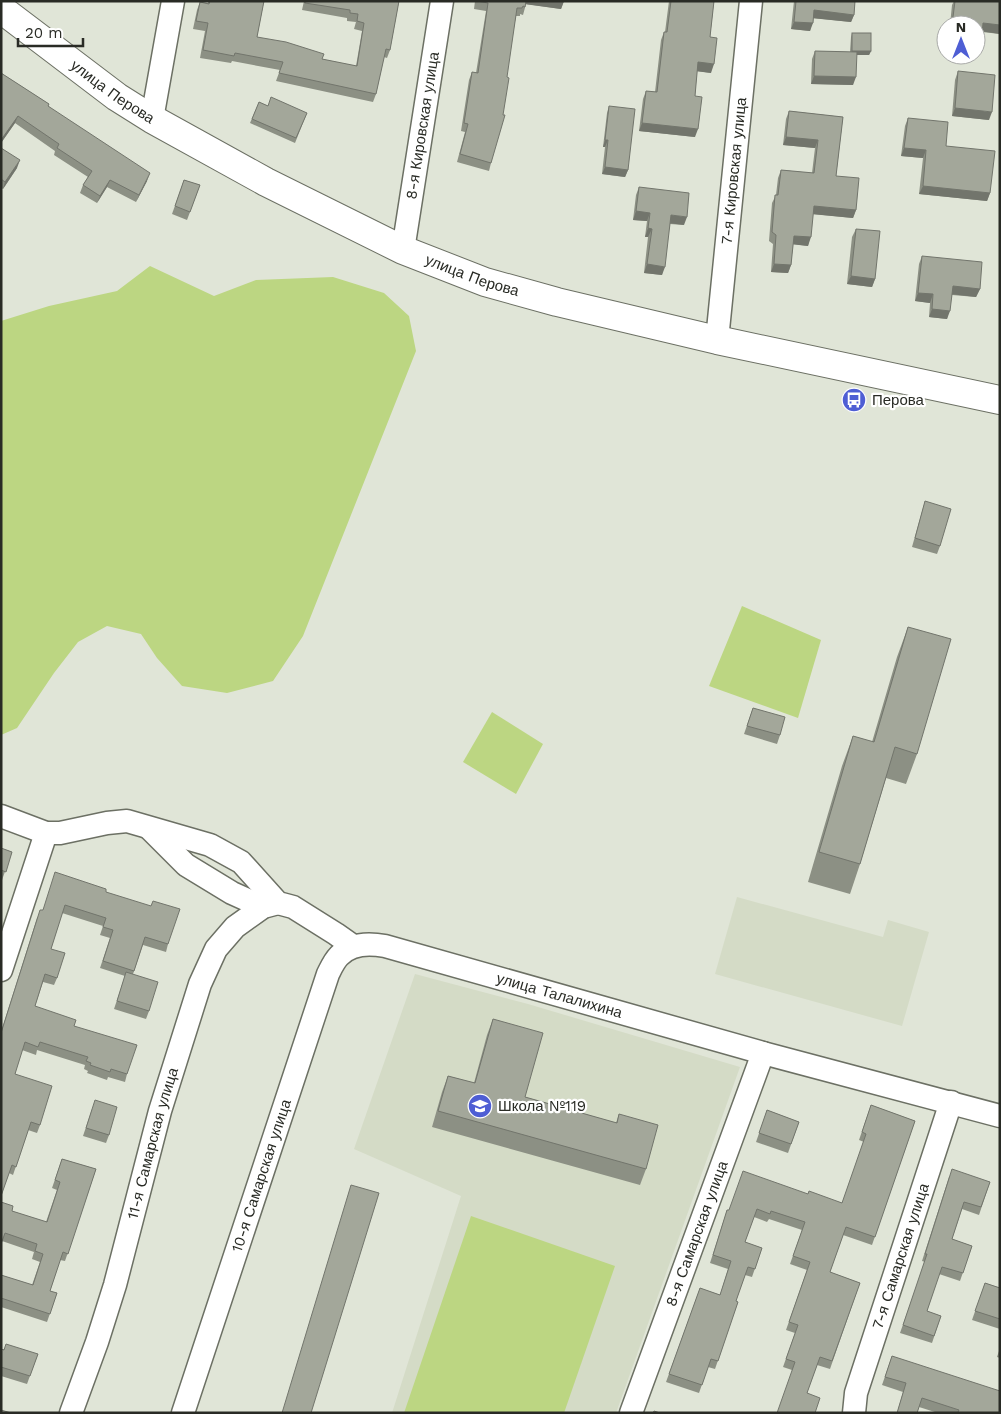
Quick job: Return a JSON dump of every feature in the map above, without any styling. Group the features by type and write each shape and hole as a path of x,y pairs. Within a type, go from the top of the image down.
{"street":[{"path":"152,119 173,1"},
{"name":"8-я Кировская улица","path":"403,250 442,1"},
{"name":"7-я Кировская улица","path":"717,340 751,1"},
{"name":"улица Перова","path":"1,9 117,97 152,119 266,182 403,250 485,282 557,302 717,340 1000,400"},
{"path":"1,816 46,833 60,833 107,822 127,822 210,845 241,862 271,905"},
{"path":"148,827 186,865 232,893 271,905 293,907 353,946"},
{"path":"1,970 46,833"},
{"name":"11-я Самарская улица","path":"70,1413 97,1342 115,1284 146,1171 160,1111 200,984 216,949 235,927 271,905"},
{"name":"улица Талалихина","path":"353,946 369,943 385,946 763,1053 1000,1116"},
{"name":"10-я Самарская улица","path":"183,1413 328,974 339,956 353,946"},
{"name":"8-я Самарская улица","path":"631,1413 763,1053"},
{"name":"7-я Самарская улица","path":"854,1413 856,1393 951,1102"}],"shaded area":[{"path":"737,897 883,937 888,920 929,932 902,1026 715,974"},
{"path":"415,974 528,1004 740,1067 616,1413 392,1413 461,1196 354,1149"}],"green space":[{"path":"150,266 214,296 256,280 333,277 384,293 409,316 416,351 303,636 273,681 227,693 182,686 157,658 141,634 107,626 78,642 54,673 17,728 1,735 1,321 49,306 117,291"},
{"path":"742,606 821,640 798,718 709,686"},
{"path":"492,712 543,744 516,794 463,762"},
{"path":"471,1216 615,1266 564,1413 404,1413"}],"building":[{"path":"210,1 264,1 257,37 286,42 324,54 322,59 357,66 364,23 357,21 358,14 350,13 350,10 305,3 305,1 399,1 390,50 386,49 376,94 279,73 283,62 235,53 234,56 203,50 208,23 196,21 200,2 209,4"},
{"path":"477,1 526,1 525,7 517,8 507,77 509,78 503,115 505,115 491,163 460,154 468,124 464,123 472,72 478,73 488,3"},
{"path":"671,1 714,1 710,37 717,38 714,64 698,62 695,96 702,97 698,129 642,123 646,91 657,92 664,32 667,32"},
{"path":"796,1 855,1 854,15 814,10 813,23 794,22"},
{"path":"955,1 1000,1 1000,25 986,23 986,15 953,15"},
{"path":"852,33 871,33 871,51 852,51"},
{"path":"815,51 857,52 856,77 814,76"},
{"path":"958,71 995,75 992,112 955,108"},
{"path":"1,73 150,173 139,195 110,180 100,196 83,185 92,171 57,148 59,144 18,116 1,140"},
{"path":"271,97 307,113 296,138 252,119 259,102 268,106"},
{"path":"609,106 635,109 628,170 605,167 608,140 605,140"},
{"path":"789,111 843,117 836,176 859,178 856,210 814,206 811,237 794,236 791,265 774,264 776,235 772,232 775,195 778,195 781,170 814,173 818,140 786,137"},
{"path":"908,118 948,122 946,146 995,151 990,193 923,186 926,150 904,148"},
{"path":"1,148 20,160 5,182 1,179"},
{"path":"184,180 200,185 190,212 175,206"},
{"path":"639,187 689,193 687,217 671,215 665,267 647,264 652,229 648,228 650,213 636,211"},
{"path":"856,229 880,231 875,279 851,276"},
{"path":"922,256 982,262 980,289 953,286 950,311 932,309 933,294 918,293"},
{"path":"925,501 951,509 940,546 915,538"},
{"path":"908,627 951,639 917,754 895,747 860,864 819,852 853,736 874,742"},
{"path":"753,708 785,717 780,735 747,726"},
{"path":"1,848 12,852 6,872 1,870"},
{"path":"55,872 106,889 106,892 151,906 153,901 180,909 168,944 145,937 134,971 103,961 113,930 103,927 106,918 65,905 51,949 65,953 57,978 45,974 35,1006 76,1020 74,1026 137,1045 127,1074 111,1069 110,1072 90,1065 91,1063 86,1061 88,1057 40,1042 38,1047 25,1042 15,1074 52,1086 40,1125 31,1122 16,1167 12,1165 1,1196 1,1033 40,910 43,910"},
{"path":"126,972 158,982 149,1011 117,1001"},
{"name":"Школа №119","path":"493,1019 543,1033 525,1097 617,1123 619,1114 658,1125 646,1169 438,1111 448,1076 475,1083"},
{"path":"95,1100 117,1107 109,1135 86,1128"},
{"path":"871,1105 915,1121 875,1237 846,1227 830,1272 860,1283 832,1361 820,1357 807,1393 820,1398 815,1413 777,1413 795,1362 786,1359 798,1325 789,1322 810,1262 793,1256 805,1222 771,1211 770,1214 757,1209 745,1242 762,1248 755,1269 748,1267 718,1361 711,1359 702,1385 669,1374 700,1288 720,1295 731,1261 713,1255 727,1210 729,1210 743,1171 808,1194 809,1191 842,1203 866,1134 862,1132"},
{"path":"767,1110 799,1122 791,1144 759,1133"},
{"path":"62,1159 96,1169 68,1254 63,1252 50,1291 57,1293 50,1314 1,1298 1,1275 33,1285 43,1254 35,1251 37,1244 5,1233 1,1244 1,1202 13,1206 12,1211 47,1222 60,1182 55,1180"},
{"path":"952,1169 990,1182 981,1207 964,1202 952,1239 972,1246 963,1273 942,1267 927,1311 941,1316 934,1336 903,1325 927,1254 925,1254"},
{"path":"351,1185 379,1193 311,1413 282,1413"},
{"path":"985,1283 1000,1288 1000,1319 975,1311"},
{"path":"6,1344 38,1354 30,1376 1,1367 1,1349 4,1350"},
{"path":"892,1356 1000,1391 1000,1413 960,1413 958,1412 959,1410 922,1398 917,1413 897,1413 906,1383 885,1377"}],"place":[{"name":"Перова","path":"854,400"},
{"name":"Школа №119","path":"480,1106"}]}
